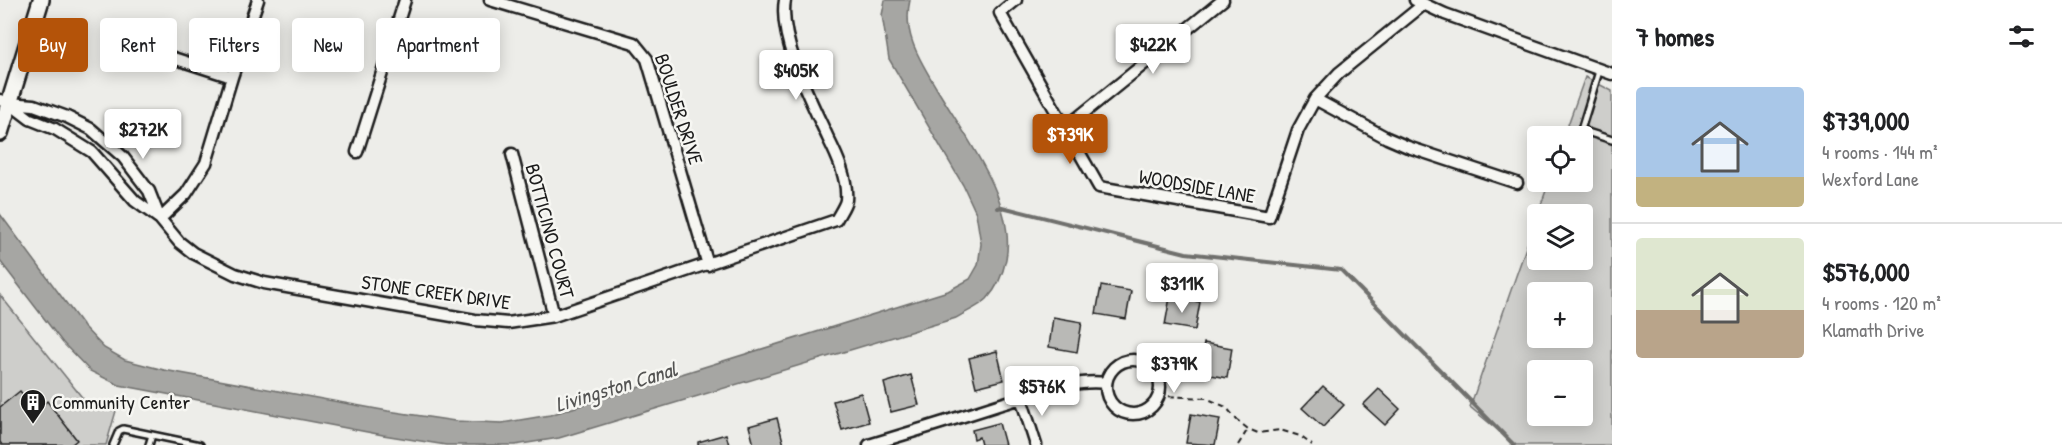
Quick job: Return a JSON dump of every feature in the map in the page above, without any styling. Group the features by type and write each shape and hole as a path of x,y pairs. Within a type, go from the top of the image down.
{"main road":[{"path":"0,133 4,102 41,0"}],"street":[{"path":"160,219 186,194 206,163 258,0"},
{"path":"357,152 405,0"},
{"name":"BOULDER DRIVE","path":"490,0 634,43 647,59 708,265"},
{"name":"STONE CREEK DRIVE","path":"4,102 30,119 55,129 92,152 135,201 160,219 179,242 235,274 264,283 483,321 508,323 554,316 836,220 846,200 842,168 790,49 785,0"},
{"path":"1016,0 1000,13 1065,128 1223,0"},
{"path":"1419,2 1445,14 1612,74"},
{"name":"WOODSIDE LANE","path":"1065,128 1100,187 1269,217 1298,130 1315,99 1339,73 1419,2"},
{"path":"177,59 232,77"},
{"path":"1315,99 1408,147 1516,183"},
{"name":"STONE CREEK DRIVE","path":"4,102 34,105 91,129 123,158 149,191 160,219"},
{"name":"BOTTICINO COURT","path":"512,154 554,316"},
{"path":"1134,360 1143,362 1155,372 1159,379 1159,393 1156,401 1144,412 1125,413 1111,404 1106,383 1109,374 1116,366 1125,361 1134,360"},
{"path":"869,445 1021,398 1078,383 1094,381 1106,383"},
{"path":"1021,398 1036,445"}],"lane":[{"path":"1600,68 1581,130 1612,140"},
{"path":"113,445 119,431 123,429 200,445"},
{"path":"149,445 152,435"}],"path":[{"path":"1159,393 1166,396 1206,398 1226,407 1248,429 1258,433 1280,430 1300,436 1312,445"},
{"path":"1238,445 1248,429"}],"shaded area":[{"path":"885,0 910,0 908,24 914,46 937,89 974,148 996,192 1004,215 1007,237 1006,259 997,285 991,294 980,304 956,318 559,438 515,445 446,445 119,385 90,371 63,343 0,261 0,214 84,327 104,348 125,360 164,370 455,421 502,423 550,415 948,291 970,279 978,265 981,244 976,213 963,185 889,59 882,15"},
{"path":"1585,77 1612,91 1612,445 1516,445 1470,407 1527,245 1527,270 1593,270 1593,204 1541,204 1545,192 1593,192 1593,126 1568,126"},
{"path":"0,295 85,401 116,411 106,445 0,445"}],"building":[{"path":"1101,286 1131,291 1126,319 1096,314"},
{"path":"1170,297 1200,302 1195,330 1165,325"},
{"path":"1053,317 1082,322 1077,352 1049,347"},
{"path":"1204,343 1232,348 1227,378 1199,373"},
{"path":"997,351 1004,380 976,387 969,358"},
{"path":"911,375 919,405 891,412 884,383"},
{"path":"1323,386 1344,405 1323,427 1302,408"},
{"path":"1379,389 1400,409 1385,425 1363,405"},
{"name":"Community Center","path":"20,391 36,411 47,401 77,440 71,445 2,445 0,442 0,407"},
{"path":"861,393 869,422 842,430 833,401"},
{"path":"1191,414 1220,419 1215,445 1186,443"},
{"path":"777,418 784,445 754,445 749,426"},
{"path":"999,423 1005,445 981,445 979,437 974,439 972,430"},
{"path":"726,434 729,445 698,445 698,442"}],"waterway":[{"path":"998,208 1002,207 1186,253 1341,270 1514,445"}],"place":[{"name":"Community Center","path":"33,425"}],"water label":[{"name":"Livingston Canal","path":"616,387"}]}
